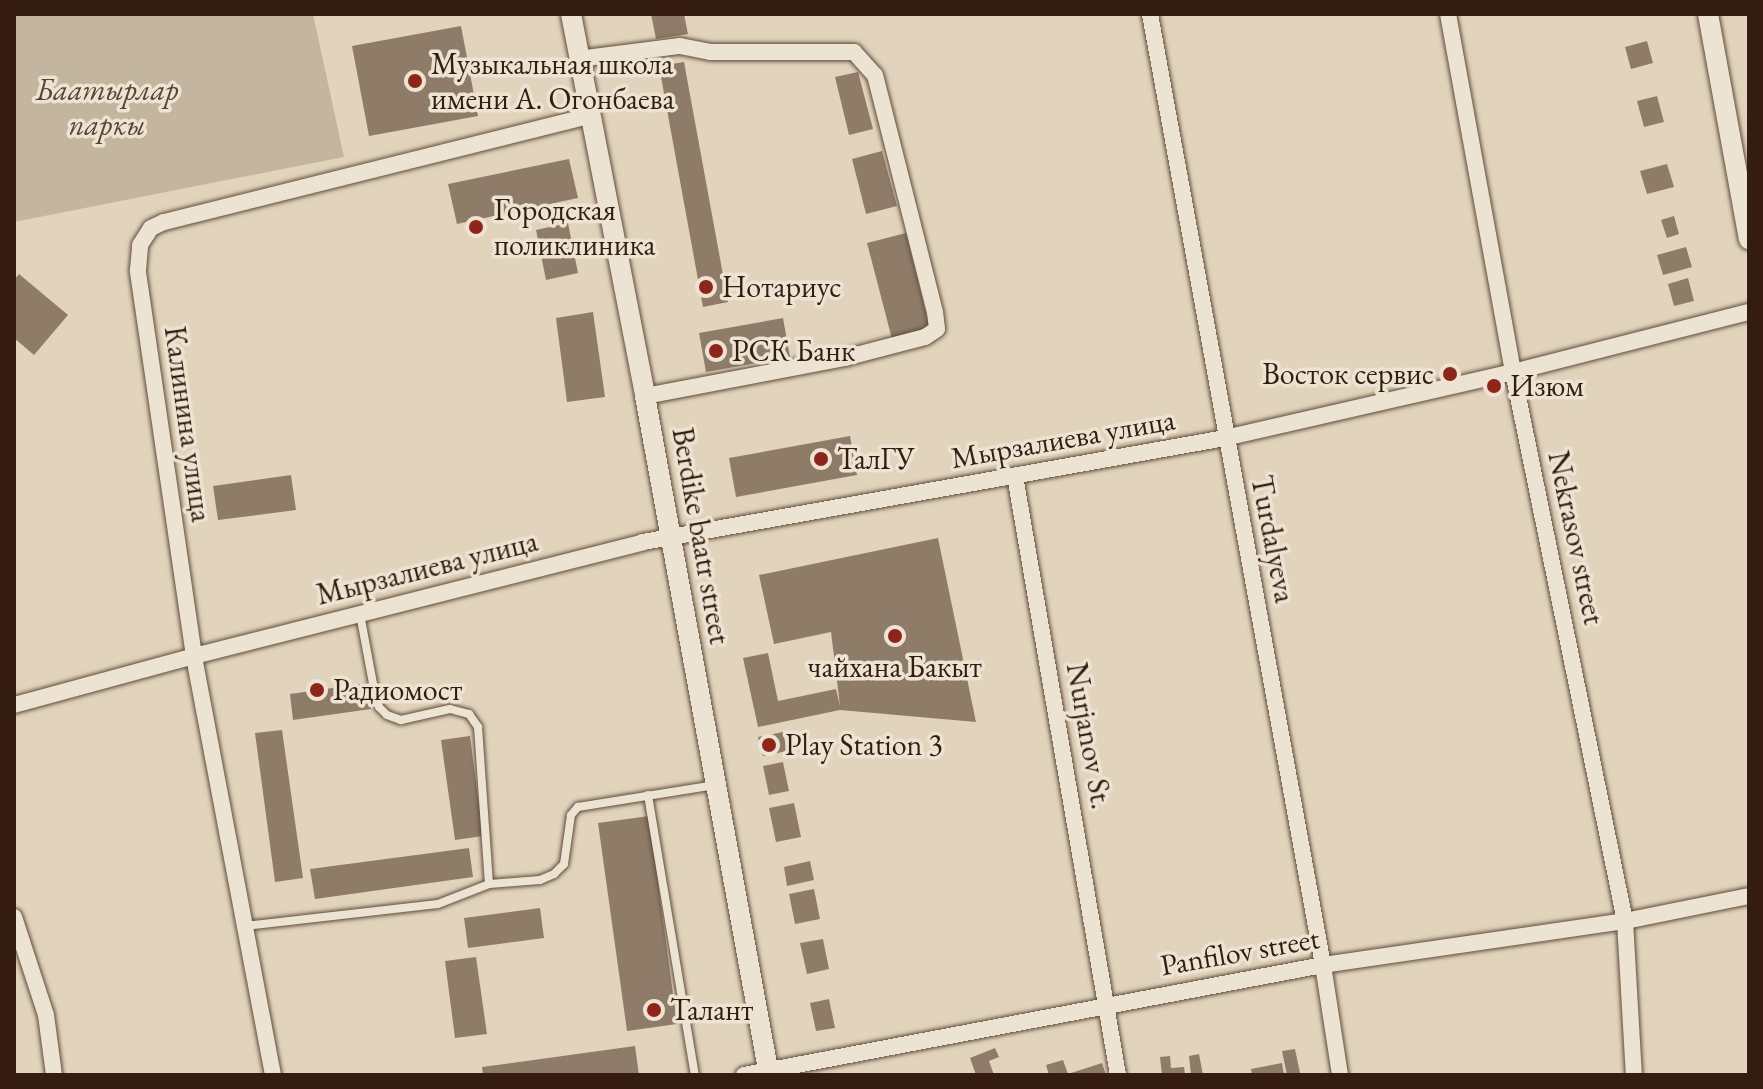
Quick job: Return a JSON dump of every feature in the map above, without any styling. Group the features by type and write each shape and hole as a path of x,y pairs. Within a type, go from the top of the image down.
{"street":[{"name":"Berdike baatr street","path":"571,14 645,396 768,1072"},
{"name":"Turdalyeva","path":"1150,14 1323,965 1340,1075"},
{"name":"Nekrasov street","path":"1448,14 1513,372 1625,921 1634,1075"},
{"path":"1708,14 1749,239"},
{"path":"578,59 680,46 711,52 854,52 875,75 935,312 937,329 925,337 845,358 645,396"},
{"name":"Калинина улица","path":"273,1075 194,656 138,270 140,245 151,228 589,116"},
{"name":"Мырзалиева улица","path":"14,705 194,656 670,537 1225,438 1513,372 1749,312"},
{"name":"Nurjanov St.","path":"1015,476 1118,1075"},
{"name":"Panfilov street","path":"744,1075 1323,965 1625,921 1749,896"},
{"path":"14,917 46,1015 54,1075"}],"lane":[{"path":"360,614 374,689 379,707 387,715 401,720 450,709 469,714 478,727 489,884"},
{"path":"245,926 438,904 489,884 540,880 554,874 564,864 571,835 571,815 578,807 716,785"},
{"path":"648,795 695,1075"}],"green space":[{"name":"Баатырлар паркы","path":"14,14 313,14 344,157 14,222"}],"building":[{"path":"651,14 684,14 688,34 656,39"},
{"name":"Музыкальная школа имени А. Огонбаева","path":"461,26 478,116 369,136 352,46"},
{"path":"1647,41 1653,63 1631,69 1625,47"},
{"path":"684,62 728,302 703,307 659,66"},
{"path":"858,72 873,129 849,135 835,77"},
{"path":"1657,96 1664,122 1644,127 1637,101"},
{"path":"882,151 897,206 866,214 852,159"},
{"path":"569,159 578,198 457,224 448,184"},
{"path":"1667,164 1674,187 1647,194 1640,171"},
{"path":"1674,216 1679,234 1667,238 1661,220"},
{"path":"568,223 578,273 546,280 536,230"},
{"path":"906,233 930,329 892,339 867,243"},
{"path":"1686,247 1692,267 1663,275 1657,255"},
{"path":"19,274 68,315 34,355 14,338 14,280"},
{"path":"1688,278 1694,301 1674,306 1668,284"},
{"path":"593,312 605,397 567,402 556,318"},
{"path":"783,318 790,357 706,372 699,333"},
{"path":"850,436 857,475 736,497 729,458"},
{"path":"291,475 296,510 218,520 213,486"},
{"name":"чайхана Бакыт","path":"938,538 976,722 840,710 758,727 743,658 768,653 778,701 836,689 840,706 831,632 774,644 759,575"},
{"path":"368,683 371,709 293,720 290,694"},
{"path":"282,730 303,878 275,882 255,733"},
{"path":"783,732 787,751 763,756 758,737"},
{"path":"470,736 483,836 455,840 441,740"},
{"path":"783,762 789,791 769,795 763,766"},
{"path":"794,803 801,837 776,842 769,808"},
{"path":"649,816 677,1024 627,1031 598,823"},
{"path":"469,848 473,877 315,899 310,869"},
{"path":"810,861 814,880 787,886 784,867"},
{"path":"814,889 820,919 795,924 789,894"},
{"path":"540,908 544,938 468,948 464,918"},
{"path":"823,939 829,969 807,974 800,943"},
{"path":"476,957 487,1034 455,1038 445,961"},
{"path":"829,999 835,1028 816,1031 810,1003"},
{"path":"635,1046 639,1075 483,1075 482,1067"},
{"path":"995,1048 999,1057 989,1061 994,1075 976,1075 970,1058"},
{"path":"1295,1049 1300,1073 1287,1075 1282,1051"},
{"path":"1199,1054 1203,1075 1191,1075 1189,1056"},
{"path":"1170,1056 1171,1068 1184,1067 1185,1075 1162,1075 1160,1057"},
{"path":"1063,1060 1068,1074 1102,1063 1106,1075 1049,1075 1046,1065"},
{"path":"1282,1063 1284,1075 1252,1075 1251,1069"}],"place":[{"name":"Музыкальная школа имени А. Огонбаева","path":"415,81"},
{"name":"Городская поликлиника","path":"476,227"},
{"name":"Нотариус","path":"706,287"},
{"name":"РСК Банк","path":"716,351"},
{"name":"Восток сервис","path":"1450,374"},
{"name":"Изюм","path":"1494,386"},
{"name":"ТалГУ","path":"821,459"},
{"name":"чайхана Бакыт","path":"895,636"},
{"name":"Радиомост","path":"317,690"},
{"name":"Play Station 3","path":"769,745"},
{"name":"Талант","path":"654,1010"}]}
